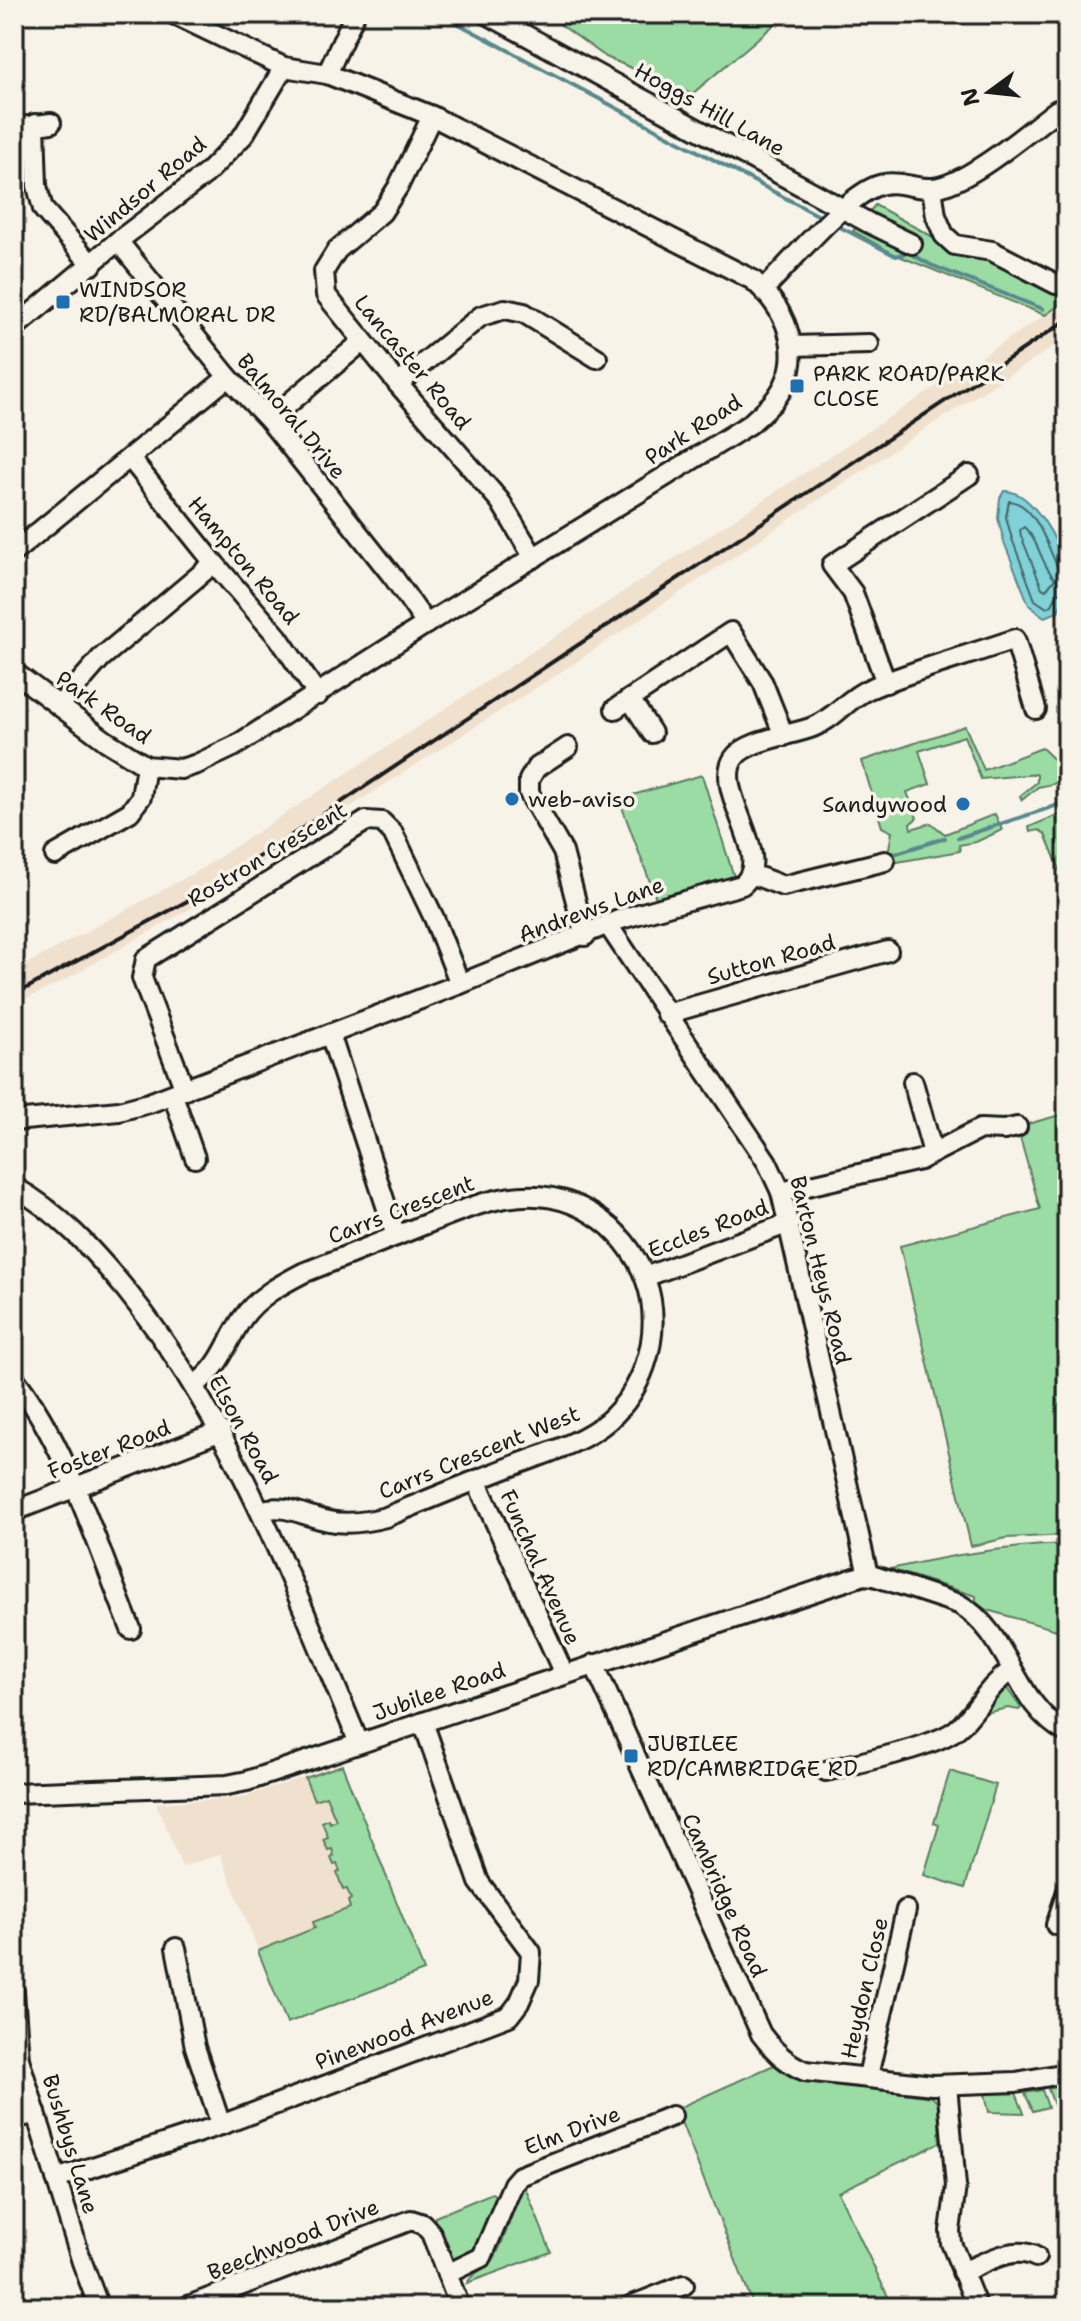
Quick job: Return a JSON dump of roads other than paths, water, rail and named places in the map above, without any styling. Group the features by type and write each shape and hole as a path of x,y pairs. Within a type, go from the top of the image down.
{"street":[{"path":"173,14 284,67 327,74 432,116 753,280 779,307 792,346 869,343"},
{"path":"327,74 355,14"},
{"name":"Hoggs Hill Lane","path":"487,14 912,244"},
{"name":"Windsor Road","path":"14,328 118,241 207,173 243,136 284,67"},
{"name":"Lancaster Road","path":"432,116 398,187 382,212 337,250 324,271 326,295 362,342 500,501 534,558"},
{"path":"764,289 843,209 872,188 900,182 932,188 965,177 1062,117"},
{"path":"36,125 37,186 43,209 92,265"},
{"path":"932,188 936,216 944,235 955,245 992,251 1056,284"},
{"name":"Balmoral Drive","path":"118,241 228,377 269,420 394,578 426,624"},
{"path":"398,384 481,316 505,309 524,313 598,359"},
{"path":"269,420 362,342"},
{"name":"Park Road","path":"14,672 106,741 146,766 181,769 218,756 750,424 773,402 784,382 792,346"},
{"path":"14,552 228,377"},
{"name":"Hampton Road","path":"130,458 278,637 318,695"},
{"path":"886,683 853,593 832,565 969,475"},
{"path":"59,706 101,658 214,563"},
{"path":"652,733 623,704 731,632 763,683 784,736"},
{"path":"885,861 783,886 751,874 753,857 729,780 732,761 743,749 824,721 856,696 886,683 1015,639 1036,709"},
{"path":"568,747 536,768 529,780 529,793 563,852 585,936"},
{"path":"55,855 130,812 141,797 146,766"},
{"name":"Rostron Crescent","path":"179,1092 142,978 146,959 366,821 382,822 393,833 434,918 460,984"},
{"name":"Andrews Lane","path":"14,1121 119,1111 179,1092 608,925 657,907 742,885 751,874"},
{"name":"Barton Heys Road","path":"608,925 767,1162 781,1192 868,1575"},
{"name":"Sutton Road","path":"666,1014 888,951"},
{"path":"330,1034 396,1236"},
{"path":"913,1082 933,1153"},
{"path":"179,1092 195,1158"},
{"path":"14,1113 14,1121"},
{"path":"781,1192 920,1160 980,1129 1017,1127"},
{"name":"Elson Road","path":"14,1187 58,1218 111,1271 158,1332 194,1386 221,1431 261,1511 359,1743"},
{"name":"Carrs Crescent","path":"194,1386 220,1362 242,1320 267,1294 303,1273 496,1198 517,1195 549,1198 580,1208 607,1225 629,1249 645,1277"},
{"name":"Eccles Road","path":"645,1277 789,1223"},
{"name":"Carrs Crescent West","path":"261,1511 278,1507 330,1522 369,1522 580,1440 608,1421 623,1405 641,1376 651,1344 652,1310 645,1277"},
{"path":"14,1378 39,1416 74,1488 131,1629"},
{"name":"Foster Road","path":"14,1511 221,1431"},
{"name":"Funchal Avenue","path":"476,1480 564,1674"},
{"path":"868,1575 959,1604 971,1611 989,1629 1039,1711 1067,1733"},
{"name":"Jubilee Road","path":"14,1793 235,1784 844,1580 868,1575"},
{"name":"Cambridge Road","path":"594,1664 761,2034 774,2051 791,2065 805,2071 947,2085 1016,2082 1067,2073"},
{"path":"826,1771 949,1735 965,1720 995,1681 1012,1670"},
{"name":"Pinewood Avenue","path":"56,2179 221,2125 509,2016 519,2003 529,1980 531,1952 479,1882 423,1722"},
{"path":"1056,1925 1067,1891"},
{"name":"Heydon Close","path":"868,2076 906,1910"},
{"path":"176,1948 195,2047 221,2125"},
{"name":"Bushbys Lane","path":"14,1992 19,2059 99,2307"},
{"path":"947,2085 956,2186 951,2243 977,2307"},
{"path":"14,2119 36,2113"},
{"name":"Elm Drive","path":"447,2274 482,2257 513,2184 520,2176 641,2135 672,2116"},
{"name":"Beechwood Drive","path":"186,2307 405,2221 417,2221 427,2228 460,2307"},
{"path":"962,2272 1008,2254 1028,2253 1036,2257"},
{"path":"628,2307 684,2285"}],"water":[{"path":"1004,491 1025,499 1035,509 1058,546 1066,580 1058,612 1044,617 1029,605 1004,542 998,518"}],"waterway":[{"path":"440,14 823,218"},
{"path":"834,224 896,256 908,252 931,265 1043,309"},
{"path":"958,838 1067,802"},
{"path":"887,856 945,838"}],"railway":[{"path":"14,995 191,899 271,849 1067,320"}],"place":[{"name":"WINDSOR RD/BALMORAL DR","path":"63,302"},
{"name":"PARK ROAD/PARK CLOSE","path":"797,386"},
{"name":"web-aviso","path":"512,799"},
{"name":"Sandywood","path":"963,804"},
{"name":"JUBILEE RD/CAMBRIDGE RD","path":"631,1756"}]}
